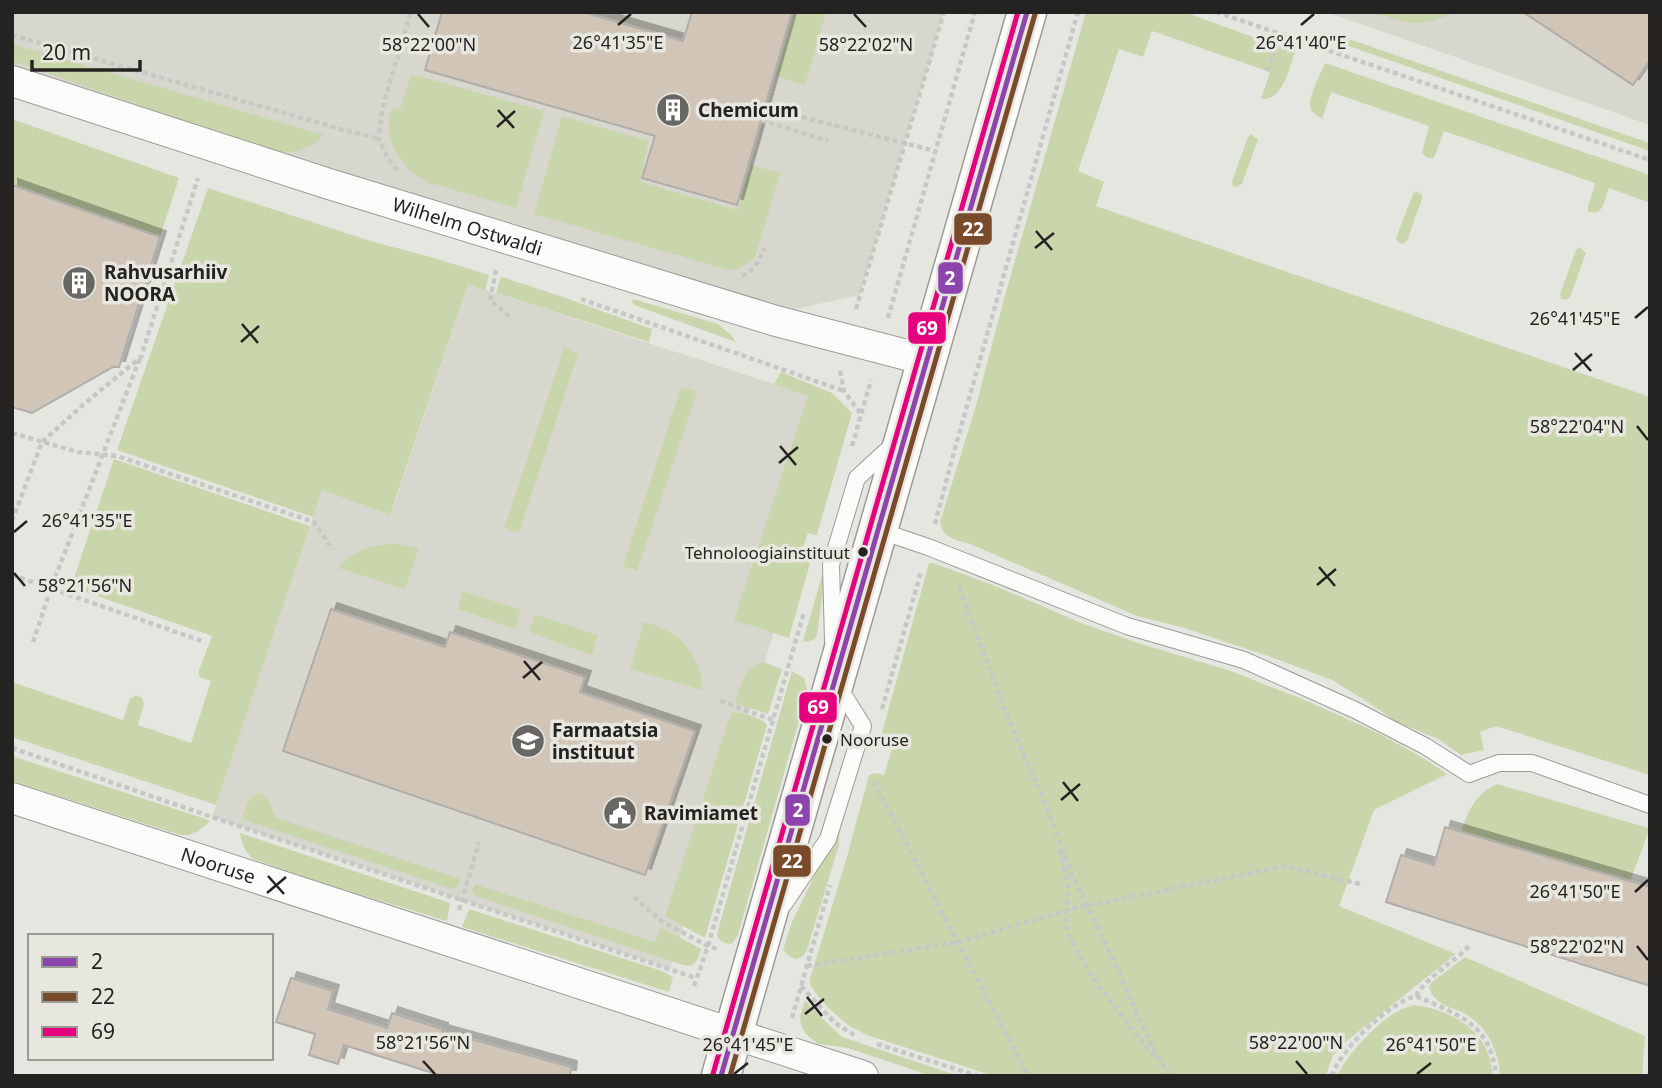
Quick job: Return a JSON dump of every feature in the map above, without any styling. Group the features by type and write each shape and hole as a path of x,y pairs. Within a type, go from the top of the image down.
{"street":[{"path":"721,1076 1027,12"},
{"name":"Wilhelm Ostwaldi","path":"12,81 367,195 776,321 926,360"},
{"name":"Nooruse","path":"12,798 863,1076"}],"lane":[{"path":"834,679 831,565 857,478 904,435"},
{"path":"878,530 1127,626 1244,660 1355,710 1425,746 1469,775 1499,763 1532,763 1650,805"}],"path":[{"path":"398,171 378,138 383,106 411,12"},
{"path":"860,414 844,391 839,367 944,12"},
{"path":"849,457 975,12"},
{"path":"1216,12 1650,160"},
{"path":"1238,20 1241,12"},
{"path":"1267,71 1280,34"},
{"path":"12,35 344,131 378,138"},
{"path":"803,117 935,151"},
{"path":"761,120 828,141"},
{"path":"33,642 51,588 141,357 198,178"},
{"path":"736,277 746,275 754,268 765,248"},
{"path":"496,270 490,300 511,317"},
{"path":"12,521 42,442 83,404 141,357"},
{"path":"12,433 78,452 117,456 314,522 333,550"},
{"path":"947,555 1009,721 1059,840 1140,1022 1168,1076"},
{"path":"12,575 205,642"},
{"path":"684,1018 708,946 805,611"},
{"path":"720,701 773,720"},
{"path":"12,748 696,978"},
{"path":"872,777 1028,1076"},
{"path":"1059,840 1068,884 1066,920 1071,938 1081,958 1168,1076"},
{"path":"452,942 479,842"},
{"path":"807,966 959,942 1067,910 1286,866 1360,884"},
{"path":"634,897 661,921 708,946"},
{"path":"1332,1076 1341,1057 1366,1030 1400,1002 1416,996 1421,987 1470,945"},
{"path":"800,985 835,1023 855,1036 978,1076"},
{"path":"1416,996 1456,1014 1478,1029 1490,1051 1496,1076"}],"shaded area":[{"path":"12,12 944,12 860,295 791,310 362,183 12,66"},
{"path":"1326,12 1650,12 1650,125 1329,13"},
{"path":"468,284 808,395 842,412 670,969 212,817 322,490 391,514"}],"green space":[{"path":"795,12 826,12 805,85 776,76"},
{"path":"1086,12 1184,12 1295,52 1280,89 1275,95 1261,99 1270,72 1152,31 1143,57 1119,49 1078,171 1104,182 1096,206 1650,397 1650,775 1496,726 1480,732 1484,750 1461,755 1438,739 1397,722 1332,680 1184,628 1137,616 955,540 944,532 940,522 977,402"},
{"path":"1373,12 1454,12 1433,21 1414,22"},
{"path":"1352,40 1650,143 1650,151 1340,43"},
{"path":"12,44 324,135 302,150 275,152 12,61"},
{"path":"1325,63 1650,175 1650,203 1609,188 1600,210 1593,213 1588,211 1588,207 1595,183 1444,131 1434,158 1427,158 1422,153 1429,126 1331,92 1322,119 1312,111 1310,103"},
{"path":"411,74 544,111 516,208 427,182 411,172 396,153 388,127 392,108 400,109"},
{"path":"562,116 649,141 640,182 737,210 751,165 780,173 755,258 739,269 729,270 534,214"},
{"path":"12,119 179,178 160,237 12,185"},
{"path":"1251,134 1258,140 1242,184 1233,186 1232,181"},
{"path":"208,188 367,240 489,275 485,290 468,284 390,515 322,490 313,517 117,450"},
{"path":"1416,191 1423,196 1407,241 1402,244 1396,238"},
{"path":"1579,247 1586,253 1570,297 1561,299 1560,294"},
{"path":"502,277 652,329 649,342 496,293"},
{"path":"633,299 718,324 736,342 634,305"},
{"path":"564,348 578,354 519,533 504,528"},
{"path":"781,372 832,393 852,413 817,535 808,533 799,559 810,563 789,638 734,620 808,396 774,384"},
{"path":"681,387 697,392 637,571 623,566"},
{"path":"114,459 310,526 216,805 12,737 12,682 123,720 130,699 136,695 142,698 144,704 138,725 191,743 211,681 201,678 198,673 212,636 71,587"},
{"path":"397,544 419,548 405,589 338,568 364,549"},
{"path":"929,563 998,587 1081,623 1231,671 1307,701 1378,733 1447,774 1374,810 1339,906 1456,954 1343,1044 1332,1057 1326,1076 994,1076 867,1035 849,1026 827,1007 810,985 810,979 869,775 884,775 893,745 881,736"},
{"path":"824,569 817,635 812,641 803,641"},
{"path":"463,591 521,610 515,629 458,609"},
{"path":"535,614 598,635 592,655 529,632"},
{"path":"644,622 661,627 687,647 700,672 702,690 630,669"},
{"path":"763,662 782,669 768,714 735,703 747,673 756,664"},
{"path":"792,671 804,678 806,696 738,935 733,943 726,943 717,936 718,930"},
{"path":"733,712 756,717 767,725 705,938 665,916"},
{"path":"12,756 210,821 196,832 180,835 12,781"},
{"path":"1497,784 1648,828 1630,881 1461,832 1474,804 1484,792"},
{"path":"261,793 267,798 276,818 461,879 458,886 453,889 242,819 250,800"},
{"path":"837,829 839,845 807,950 801,957 792,958 783,950 792,922"},
{"path":"240,833 450,903 447,921 253,859 244,847"},
{"path":"475,884 655,942 661,927 701,949 694,964 683,965 476,896 472,891"},
{"path":"469,909 662,971 673,977 669,992 462,927"},
{"path":"1465,957 1645,1036 1642,1076 1500,1076 1497,1058 1487,1034 1467,1015 1435,998 1429,987"},
{"path":"805,1000 842,1037 959,1076 931,1076 848,1048 818,1044 807,1035 801,1025 800,1017"},
{"path":"1415,1005 1444,1012 1468,1026 1485,1047 1493,1076 1337,1076 1350,1055 1382,1022"}],"building":[{"name":"Chemicum","path":"442,12 583,12 683,41 692,12 792,12 737,205 642,178 655,136 425,70"},
{"path":"1523,12 1650,12 1650,60 1633,85"},
{"name":"Rahvusarhiiv NOORA","path":"12,185 160,237 119,367 113,367 32,413 12,407"},
{"path":"331,609 445,647 450,632 585,677 580,692 695,731 645,875 283,751"},
{"path":"1445,827 1650,887 1650,986 1386,902 1401,855 1434,865"},
{"path":"291,978 333,991 328,1009 387,1028 392,1013 442,1031 571,1067 570,1076 442,1076 344,1045 338,1064 309,1055 315,1034 276,1022"}],"transit line":[{"name":"69","path":"713,1074 1018,12"},
{"name":"2","path":"721,1076 1027,12"},
{"name":"22","path":"730,1076 1035,14"}],"place":[{"name":"Chemicum","path":"673,110"},
{"name":"Rahvusarhiiv NOORA","path":"79,283"},
{"name":"Tehnoloogiainstituut","path":"863,552"},
{"name":"Nooruse","path":"827,739"},
{"name":"Farmaatsia instituut","path":"528,741"},
{"name":"Ravimiamet","path":"620,813"}]}
